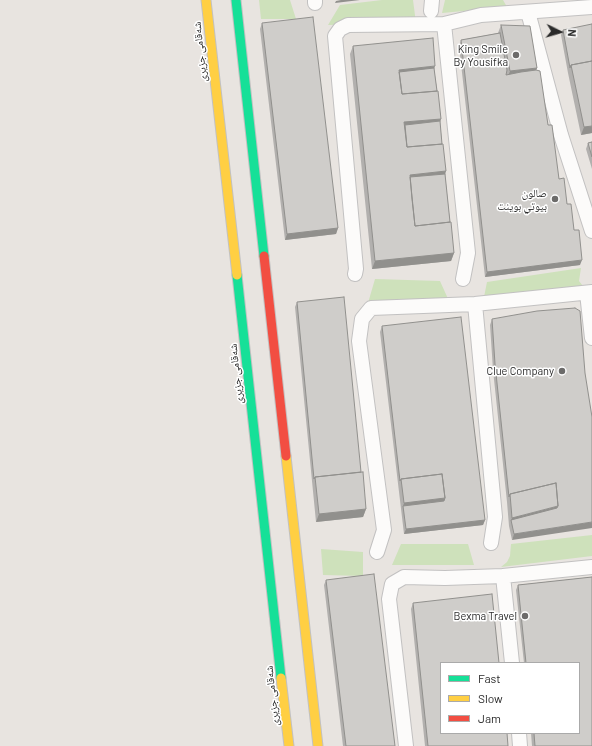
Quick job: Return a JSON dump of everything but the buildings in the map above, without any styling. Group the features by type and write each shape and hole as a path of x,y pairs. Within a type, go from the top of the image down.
{"street":[{"name":"شەقامی جزیری","path":"207,1 289,746"},
{"path":"236,1 318,746"},
{"path":"355,274 356,269 335,36 340,29 348,25 444,24 481,15 592,7"},
{"path":"528,12 561,134 592,231"},
{"path":"444,24 468,253 463,279"},
{"path":"376,552 384,530 359,342 362,320 371,308 475,304 590,293 592,338"},
{"path":"475,304 495,517 491,543"},
{"path":"406,746 389,600 392,584 404,577 445,578 503,576 592,567"},
{"path":"503,576 512,662"},
{"path":"519,734 520,746"}],"green space":[{"path":"259,0 290,0 296,19 261,19"},
{"path":"382,0 413,0 416,23 328,25 340,5"},
{"path":"445,0 503,0 507,7 442,13"},
{"path":"581,268 579,281 587,291 483,302 487,282"},
{"path":"375,279 440,281 449,301 368,303"},
{"path":"592,535 592,556 501,567 507,562 510,556 511,544"},
{"path":"401,544 468,544 474,565 392,565"},
{"path":"321,549 363,552 363,576 323,575"}],"traffic: fast":[{"path":"236,0 264,256"},
{"path":"237,275 281,678"}],"traffic: slow":[{"path":"206,0 237,275"},
{"path":"286,456 318,746"},
{"path":"281,678 289,746"}],"traffic: jam":[{"path":"264,256 286,456"}],"place":[{"name":"King Smile By Yousifka","path":"516,55"},
{"name":"صالون بيوتي بوينت","path":"555,199"},
{"name":"Clue Company","path":"562,371"},
{"name":"Bexma Travel","path":"525,616"}]}
